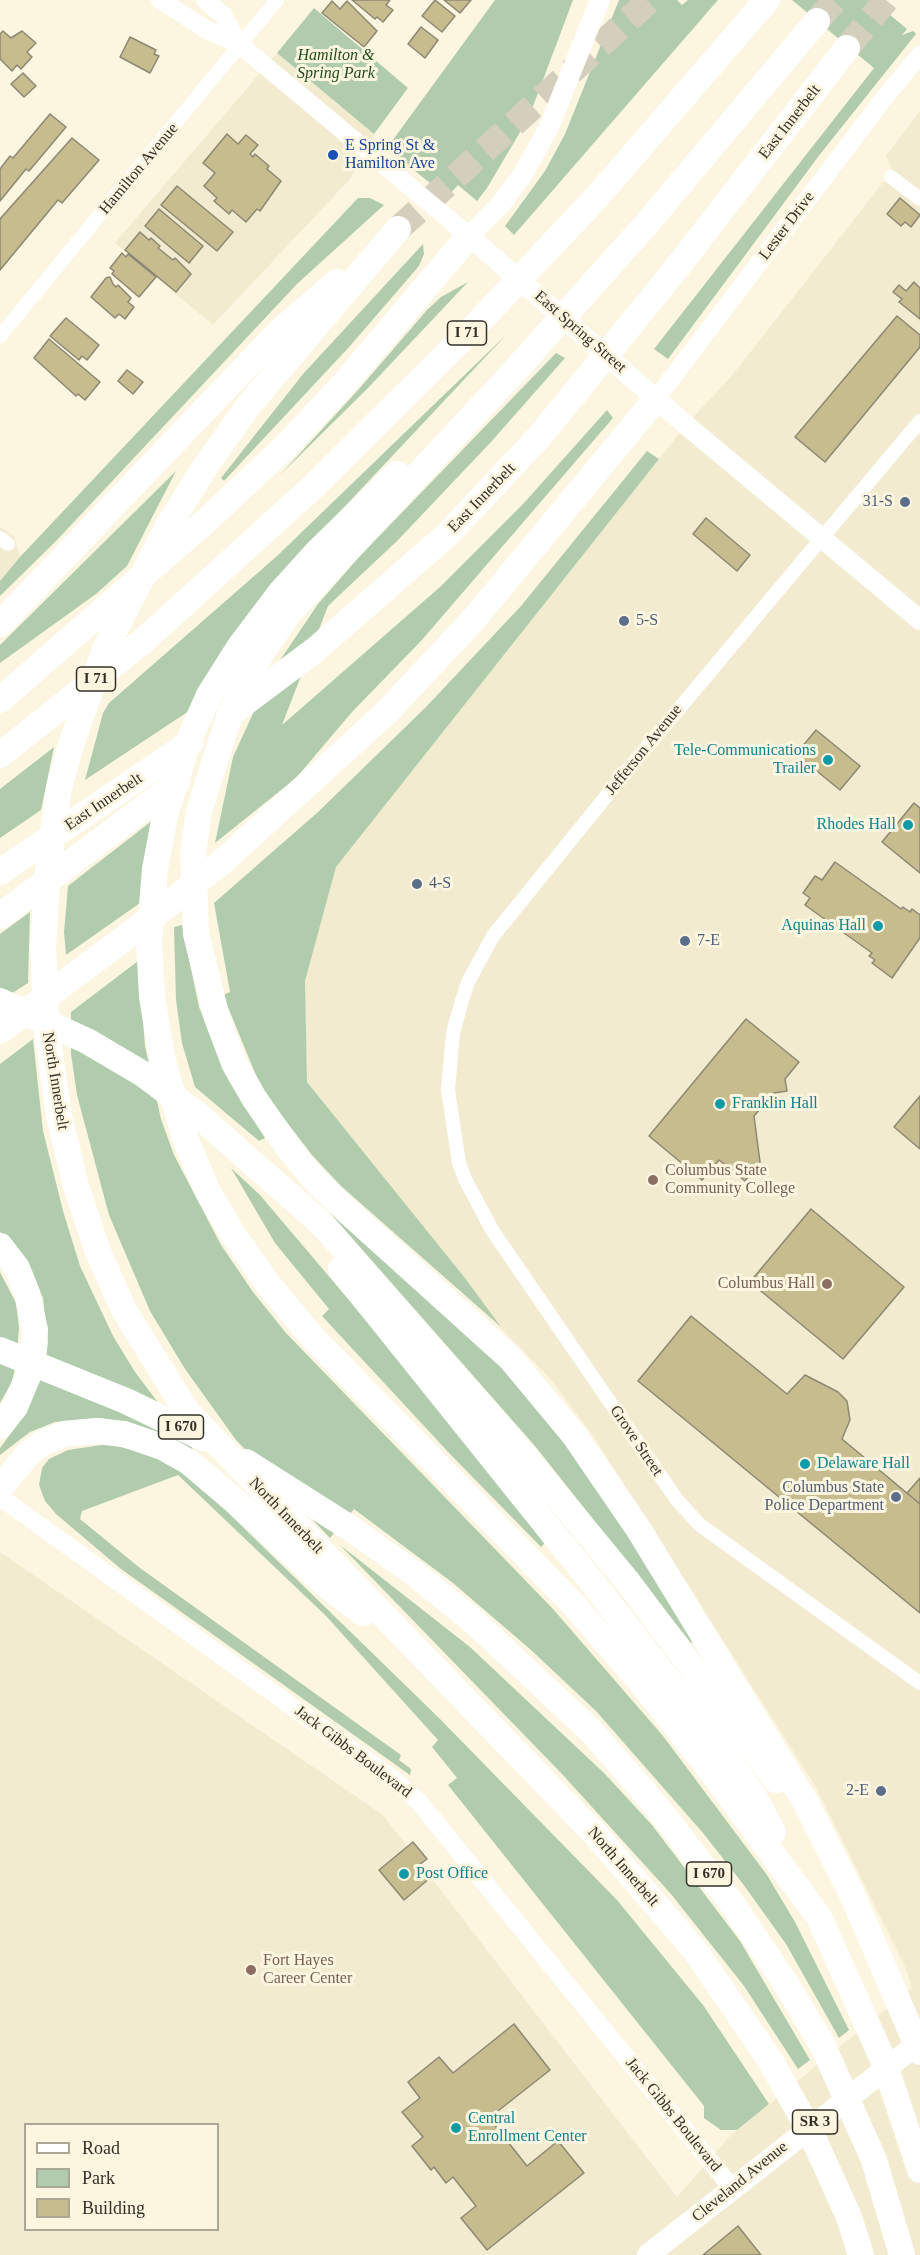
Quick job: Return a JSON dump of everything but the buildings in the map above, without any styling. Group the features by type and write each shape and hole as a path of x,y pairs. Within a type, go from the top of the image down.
{"highway":[{"name":"I 71","path":"0,755 142,642 314,486 477,324 597,197 767,0"},
{"path":"817,21 644,227 290,613 262,652 231,711 202,799 194,853 196,934 202,969 234,1063 254,1098 290,1150 337,1201 510,1358 574,1435 639,1530 806,1803 851,1892 919,2042"},
{"name":"East Innerbelt","path":"0,872 165,761 315,650 448,534 540,437 672,274 847,48"},
{"name":"North Innerbelt","path":"0,624 279,332 398,229 249,405 203,470 168,526 105,649 70,748 59,788 48,869 43,946 47,1032 59,1116 76,1186 98,1252 124,1310 187,1412 595,1834 721,1986 770,2060 810,2133 849,2217 861,2255"},
{"path":"0,700 208,519 285,447 342,386 469,236"},
{"path":"510,375 412,459 318,551 280,593 240,646 215,686 188,742 165,815 155,869 149,941 152,997 163,1062 184,1138 207,1190 232,1233 271,1288 316,1341 573,1604 639,1680 711,1771 819,1917"},
{"path":"5,1018 70,978 222,862 386,713 466,628 656,399"},
{"path":"0,682 95,618"},
{"path":"0,916 153,802 233,738 315,650"},
{"path":"5,1018 87,1041 143,1074 198,1115 323,1225 515,1444 673,1641 788,1798 851,1892"},
{"path":"254,1165 338,1264 600,1592 752,1793 819,1917 884,2061 920,2170"},
{"path":"0,1246 17,1268 27,1293 35,1330 33,1364 15,1407 0,1426"},
{"name":"I 670","path":"0,1350 126,1401 212,1442 350,1528 415,1574 471,1619 591,1731 657,1807 733,1905 812,2028 848,2099 874,2160 902,2255"},
{"path":"0,1488 28,1454 42,1443 64,1434 96,1431 124,1434 162,1447 189,1462 326,1585 444,1676"}],"main road":[{"path":"469,236 500,205 517,182 549,127 600,0"},
{"name":"East Spring Street","path":"469,236 656,399 920,620"},
{"name":"Cleveland Avenue","path":"648,2255 919,2042"}],"street":[{"path":"160,0 207,30 239,44"},
{"path":"205,0 223,15 239,44"},
{"name":"Hamilton Avenue","path":"0,336 277,0"},
{"name":"East Spring Street","path":"239,44 469,236"},
{"name":"Lester Drive","path":"656,399 885,96 920,56"},
{"path":"891,177 920,199"},
{"name":"Jefferson Avenue","path":"450,1116 448,1061 453,1033 468,982 494,936 625,773 920,422"},
{"name":"Grove Street","path":"450,1116 465,1179 492,1230 677,1500 700,1525 920,1683"},
{"name":"Jack Gibbs Boulevard","path":"0,1497 393,1779 419,1802 732,2188"}],"shaded area":[{"path":"277,53 374,134 350,179 213,325 115,243"},
{"name":"Columbus State Community College","path":"920,111 920,2255 0,2255 0,1552 383,1815 677,2197 730,2136 912,1988 906,1969 814,1784 594,1437 548,1376 500,1327 465,1278 307,1082 305,981 336,867 686,425 730,378 885,180 896,178 886,156"},
{"path":"0,527 14,536 20,557 0,581"}],"green space":[{"path":"495,0 573,0 529,117 487,188 477,201 458,185 447,197 387,148"},
{"path":"619,0 677,0 682,5 688,0 718,0 514,235 505,226 545,171 565,134"},
{"path":"792,0 872,0 907,29 902,35 913,31 916,34 821,153 668,359 654,349 874,68"},
{"name":"Hamilton & Spring Park","path":"314,8 408,88 374,134 277,53"},
{"path":"358,198 370,198 384,205 298,283 57,540 0,596 0,581 20,557"},
{"path":"423,244 424,254 419,266 350,346 224,481 221,478 303,374"},
{"path":"468,282 367,389 280,475 427,310 441,297"},
{"path":"507,334 271,585 189,711 85,780 103,713 109,703 277,556"},
{"path":"556,353 565,358 491,442 398,540 328,606 282,725 440,587 523,504 607,410 613,418 421,641 352,712 296,778 215,843 233,757 272,672 318,604 359,557"},
{"path":"647,451 659,459 336,867 305,981 307,1082 465,1278 501,1327 341,1186 312,1155 262,1090 223,995 230,992 214,903 318,812 426,707 521,606"},
{"path":"176,471 127,566 96,594 0,663 0,645"},
{"path":"54,747 41,810 0,838 0,789"},
{"path":"153,820 140,903 66,955 64,932 68,886"},
{"path":"30,912 28,983 0,1001 0,934"},
{"path":"182,925 199,1007 229,1081 265,1138 259,1141 195,1087 182,1043 176,1000 174,927"},
{"path":"138,961 145,1046 161,1119 174,1155 221,1245 253,1292 286,1333 553,1609 663,1736 767,1875 795,1922 849,2030 839,2038 786,1944 743,1884 703,1833 596,1711 531,1650 453,1583 354,1509 330,1538 236,1440 185,1369 150,1311 109,1215 77,1095 71,1054 71,1012"},
{"path":"33,1039 43,1131 63,1211 80,1266 113,1336 135,1372 193,1449 188,1453 130,1426 102,1418 55,1422 30,1432 0,1455 0,1448 16,1426 43,1371 48,1344 43,1298 34,1277 11,1242 0,1232 0,1064"},
{"path":"231,1168 260,1195 393,1352 545,1543 541,1547 450,1454 322,1316 329,1309 275,1243"},
{"path":"329,1212 519,1382 597,1486 694,1641 691,1643 535,1446"},
{"path":"0,1272 16,1303 19,1328 12,1382 0,1403"},
{"path":"108,1444 154,1455 179,1470 209,1494 439,1718 617,1900 703,2005 769,2104 737,2130 721,2130 704,2118 704,2106 448,1785 457,1778 432,1747 438,1740 326,1616 178,1475 82,1511 80,1519 140,1568 401,1755 399,1760 411,1769 410,1775 121,1569 56,1514 45,1501 39,1485 42,1468 49,1459 68,1450"},
{"path":"340,1545 470,1647 604,1773 652,1825 740,1941 810,2060 798,2069 744,1986 671,1894 562,1774"}],"tunnel":[{"path":"398,229 650,0"},
{"path":"817,21 835,0"},
{"path":"847,48 886,0"}],"place":[{"name":"E Spring St & Hamilton Ave","path":"333,155"},
{"name":"31-S","path":"905,502"},
{"name":"5-S","path":"624,621"},
{"name":"Tele-Communications Trailer","path":"828,760"},
{"name":"Rhodes Hall","path":"908,825"},
{"name":"4-S","path":"417,884"},
{"name":"Aquinas Hall","path":"878,926"},
{"name":"7-E","path":"685,941"},
{"name":"Franklin Hall","path":"720,1104"},
{"name":"Columbus State Community College","path":"653,1180"},
{"name":"Columbus Hall","path":"827,1284"},
{"name":"Delaware Hall","path":"805,1464"},
{"name":"Columbus State Police Department","path":"896,1497"},
{"name":"2-E","path":"881,1791"},
{"name":"Post Office","path":"404,1874"},
{"name":"Fort Hayes Career Center","path":"251,1970"},
{"name":"Central Enrollment Center","path":"456,2128"}]}
